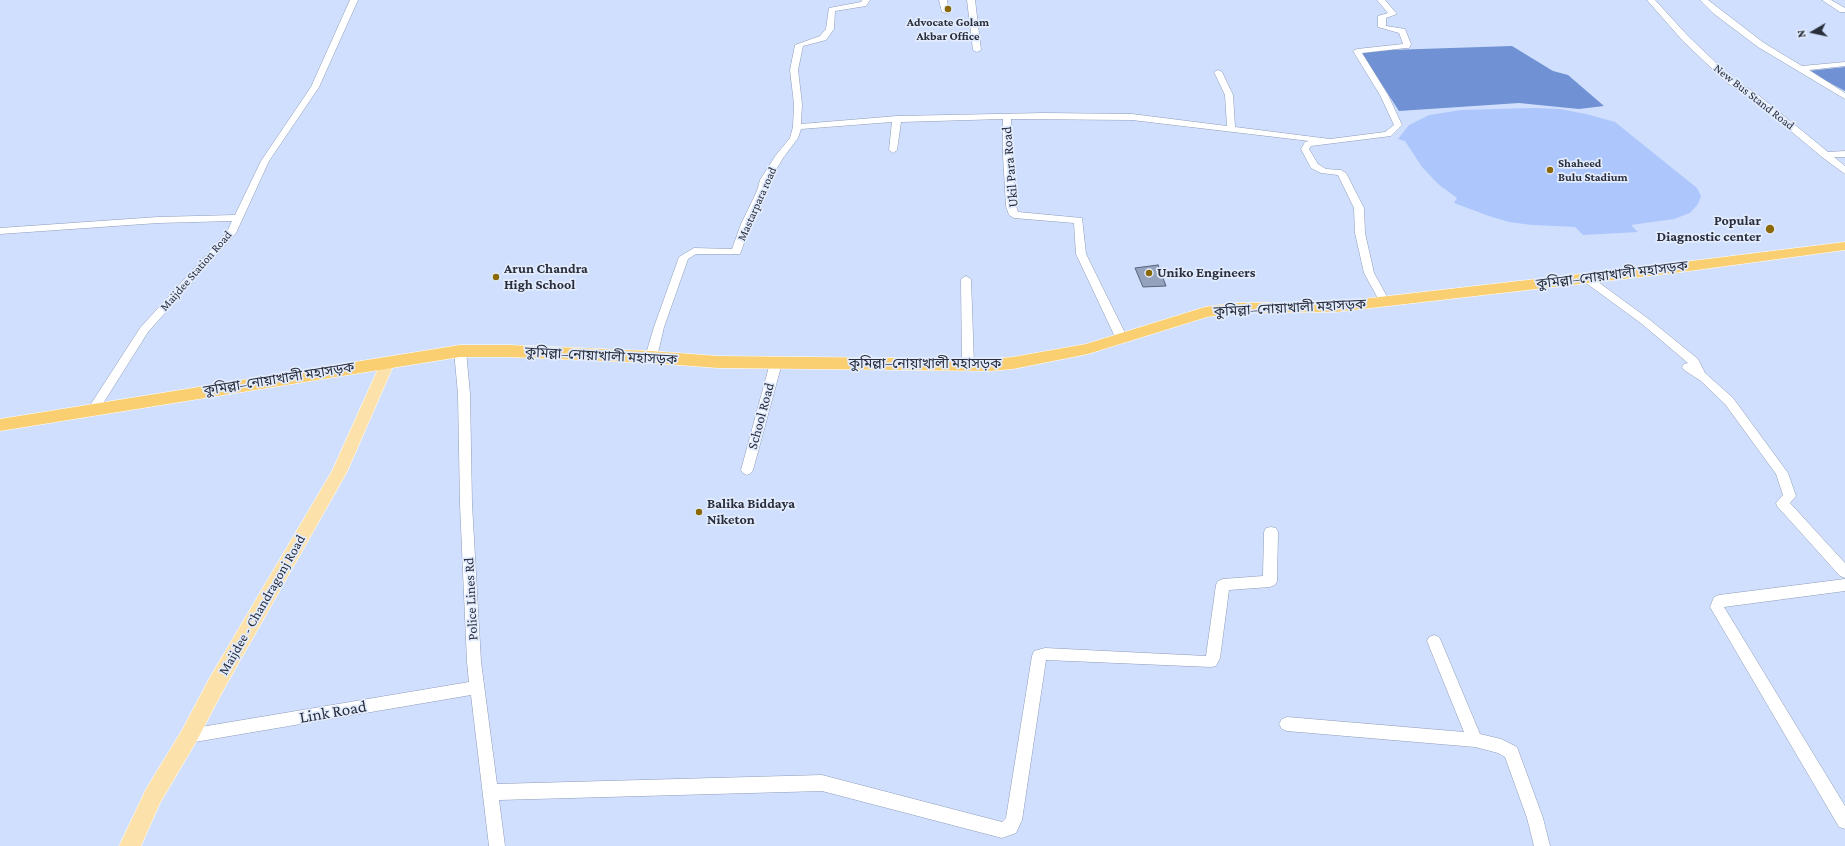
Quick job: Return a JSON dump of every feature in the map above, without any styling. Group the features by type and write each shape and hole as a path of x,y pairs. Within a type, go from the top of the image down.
{"highway":[{"name":"কুমিল্লা–নোয়াখালী মহাসড়ক","path":"0,425 460,351 508,351 651,357 718,362 991,365 1020,362 1088,349 1206,312 1227,309 1336,307 1845,246"}],"main road":[{"name":"Maijdee - Chandragonj Road","path":"130,846 154,796 189,736 217,683 339,472 388,362"}],"street":[{"name":"Maijdee Station Road","path":"93,410 144,330 231,233 265,161 315,87 354,0"},
{"name":"Mastarpara road","path":"651,357 659,326 684,257 694,251 736,252 746,224 762,191 765,180 779,157 794,138 797,127 798,104 794,70 799,44 823,38 830,28 832,10 863,4 866,0"},
{"path":"943,0 946,12"},
{"path":"971,0 976,50"},
{"path":"1381,0 1393,14 1382,16 1382,27 1402,31 1407,44 1406,46 1400,48 1357,51 1384,94 1398,125 1388,134 1308,144 1305,149 1314,166 1324,170 1341,173 1356,201 1359,208 1360,233 1369,273 1385,302"},
{"name":"New Bus Stand Road","path":"1651,0 1685,38 1730,81 1754,96 1845,171"},
{"path":"1704,0 1716,12 1761,44 1845,97"},
{"path":"1826,0 1843,10"},
{"path":"1801,69 1845,64"},
{"path":"1218,72 1229,95 1231,129"},
{"name":"Ukil Para Road","path":"1007,117 1007,155 1011,206 1014,215 1079,220 1081,254 1122,339"},
{"path":"797,127 897,119 1132,117 1329,141"},
{"path":"893,150 897,119"},
{"path":"1825,155 1845,154"},
{"path":"0,231 158,220 238,218"},
{"path":"1586,278 1646,322 1679,352 1694,362 1700,372 1688,367 1705,378 1729,401 1782,473 1790,496 1782,503 1845,572"},
{"path":"966,279 968,365"},
{"name":"Police Lines Rd","path":"460,351 464,394 466,504 473,638 497,846"},
{"name":"School Road","path":"747,470 776,363"},
{"path":"490,792 822,783 1002,830 1010,827 1014,820 1039,656 1045,654 1211,661 1213,658 1223,586 1227,584 1270,581 1272,532"},
{"path":"1845,585 1719,601 1717,607 1845,820"},
{"path":"1434,641 1475,740"},
{"name":"Link Road","path":"189,736 478,687"},
{"path":"1287,724 1475,740 1501,746 1511,752 1535,818 1542,846"}],"shaded area":[{"path":"1512,46 1553,71 1568,75 1604,106 1579,109 1519,103 1399,111 1360,51"},
{"path":"1845,67 1845,91 1808,71"},
{"name":"Shaheed Bulu Stadium","path":"1533,108 1560,109 1615,122 1697,188 1701,196 1698,204 1690,213 1674,219 1631,225 1638,232 1583,235 1575,227 1532,225 1509,222 1454,203 1457,198 1438,184 1422,167 1405,141 1398,139 1409,125 1429,115 1461,110"}],"building":[{"name":"Uniko Engineers","path":"1158,265 1166,286 1143,287 1135,268"}],"place":[{"name":"Advocate Golam Akbar Office","path":"948,9"},
{"name":"Shaheed Bulu Stadium","path":"1550,170"},
{"name":"Popular Diagnostic center","path":"1770,229"},
{"name":"Uniko Engineers","path":"1149,273"},
{"name":"Arun Chandra High School","path":"496,277"},
{"name":"Balika Biddaya Niketon","path":"699,512"}]}
